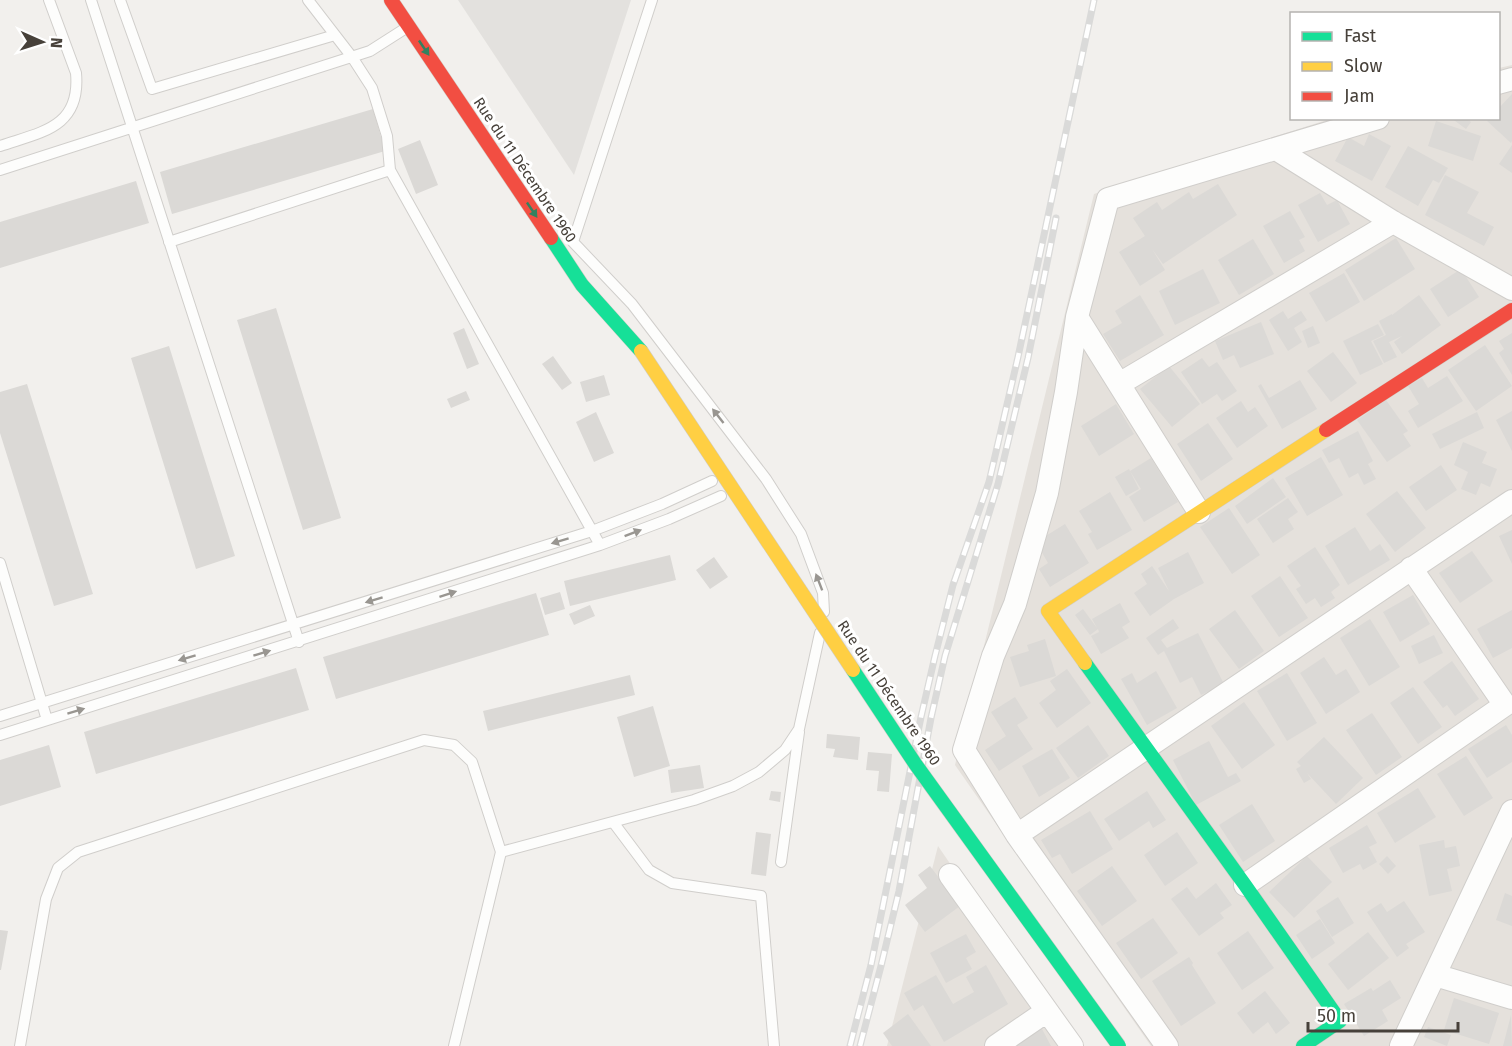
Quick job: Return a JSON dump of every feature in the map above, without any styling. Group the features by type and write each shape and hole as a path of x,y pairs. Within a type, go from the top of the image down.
{"main road":[{"name":"Rue du 11 Décembre 1960","path":"391,0 582,285 641,351"},
{"path":"407,0 427,29"},
{"name":"Rue du 11 Décembre 1960","path":"570,237 597,274 641,351 916,765 1119,1046"},
{"path":"1303,1046 1340,1021 1048,611 1512,310"}],"street":[{"path":"1167,1046 1017,835 964,750 993,656 1015,604 1047,493 1077,317 1108,199 1371,120"},
{"path":"1276,149 1393,222 1512,289"},
{"path":"1119,384 1393,222"},
{"path":"1077,317 1199,512"},
{"path":"1017,835 1512,501"},
{"path":"1245,885 1505,705 1411,568"},
{"path":"1401,1046 1512,811"},
{"path":"950,875 1072,1046"},
{"path":"1435,975 1512,998"},
{"path":"996,1046 1047,1011"}],"lane":[{"path":"0,146 52,128 70,110 75,98 76,73 49,0"},
{"path":"91,0 299,642"},
{"path":"120,0 152,88 335,35"},
{"path":"308,0 352,57 372,88 387,136 390,170 600,545"},
{"path":"652,0 570,237 632,304 766,479 801,534 824,593 824,618 799,729 781,862"},
{"path":"0,170 370,51 409,26"},
{"path":"169,242 390,170"},
{"path":"582,285 622,347"},
{"path":"0,716 592,531 662,504 708,477 724,500 600,545 0,735"},
{"path":"0,563 47,720"},
{"path":"769,564 819,639"},
{"path":"501,852 694,800 733,786 759,772 785,750 799,729"},
{"path":"20,1046 46,899 58,868 78,852 424,740 454,745 472,762 501,852 454,1046"},
{"path":"613,822 649,870 672,883 761,896 774,1046"}],"shaded area":[{"path":"458,0 631,0 574,175"},
{"path":"1512,65 1512,1046 1151,1046 955,765 1094,194 1327,120 1500,120 1500,68"},
{"path":"938,846 1075,1046 887,1046"}],"building":[{"path":"1512,94 1511,143 1487,121 1500,120 1500,107"},
{"path":"373,109 385,151 172,214 160,172"},
{"path":"1454,120 1468,120 1471,122 1466,129"},
{"path":"1436,121 1481,136 1473,161 1428,146"},
{"path":"1369,134 1391,146 1372,181 1335,161 1348,137 1364,146"},
{"path":"420,140 438,185 416,194 398,149"},
{"path":"1512,145 1512,173 1499,164"},
{"path":"1408,146 1448,168 1439,183 1433,180 1418,206 1385,187"},
{"path":"1445,175 1479,192 1467,213 1494,227 1484,246 1425,215"},
{"path":"136,181 149,223 0,268 0,222"},
{"path":"1218,184 1237,215 1163,264 1152,249 1165,270 1140,286 1119,252 1145,236 1133,218 1157,202 1162,210 1189,192 1193,199"},
{"path":"1320,193 1327,205 1337,200 1350,224 1318,242 1298,205"},
{"path":"1290,211 1305,237 1299,240 1305,251 1284,263 1263,226"},
{"path":"1396,238 1415,269 1364,301 1345,270"},
{"path":"1253,239 1274,274 1239,295 1218,260"},
{"path":"1203,269 1220,303 1175,325 1159,291"},
{"path":"1461,269 1479,297 1448,317 1430,289"},
{"path":"1344,273 1360,302 1326,322 1309,293"},
{"path":"1140,295 1164,335 1120,361 1103,334 1122,323 1115,311"},
{"path":"1419,295 1441,325 1402,354 1394,342 1402,336 1389,342 1397,357 1384,363 1373,341 1386,335 1379,321 1392,315"},
{"path":"276,308 341,518 303,530 237,320"},
{"path":"1283,311 1288,319 1301,311 1307,320 1294,328 1302,342 1288,351 1269,320"},
{"path":"1261,322 1274,354 1240,368 1234,355 1223,360 1215,341"},
{"path":"1378,324 1384,335 1371,341 1383,364 1360,375 1343,341"},
{"path":"1313,326 1320,343 1308,348 1302,331"},
{"path":"464,328 479,364 467,369 453,333"},
{"path":"1512,333 1512,375 1499,353 1504,349 1499,341"},
{"path":"1485,345 1512,386 1476,411 1448,370"},
{"path":"169,346 235,556 196,569 131,358"},
{"path":"1333,352 1357,383 1331,402 1307,371"},
{"path":"553,356 572,383 562,390 542,364"},
{"path":"1202,358 1209,367 1217,362 1237,391 1222,401 1217,394 1202,404 1181,372"},
{"path":"1169,366 1200,404 1172,427 1140,389"},
{"path":"604,375 610,395 586,402 580,382"},
{"path":"1447,376 1463,401 1418,428 1408,411 1419,404 1408,386 1422,378 1428,388"},
{"path":"1300,380 1317,409 1282,429 1258,386 1261,384 1269,398"},
{"path":"27,384 93,594 54,606 0,433 0,392"},
{"path":"466,391 470,400 451,408 447,399"},
{"path":"1386,400 1408,431 1403,434 1411,446 1387,462 1357,420"},
{"path":"1241,401 1248,412 1255,407 1268,426 1237,448 1216,418"},
{"path":"1116,404 1134,434 1099,456 1081,426"},
{"path":"1512,411 1512,451 1496,420"},
{"path":"596,412 614,453 594,462 576,422"},
{"path":"1477,412 1484,428 1440,449 1432,434"},
{"path":"1208,423 1233,459 1201,481 1177,444"},
{"path":"1358,431 1373,461 1368,464 1376,479 1364,485 1358,473 1349,478 1339,458 1329,463 1322,450"},
{"path":"1463,442 1487,452 1482,463 1497,469 1490,487 1481,483 1476,495 1461,489 1468,472 1454,465"},
{"path":"1321,457 1343,495 1307,516 1285,478"},
{"path":"1151,458 1178,502 1144,522 1129,497 1141,489 1130,471"},
{"path":"1441,465 1457,490 1426,511 1409,487"},
{"path":"1129,469 1139,489 1126,496 1115,477"},
{"path":"1273,478 1286,497 1247,524 1235,506"},
{"path":"1397,491 1426,528 1395,552 1366,514"},
{"path":"1110,492 1132,530 1097,550 1088,534 1092,532 1079,511"},
{"path":"1288,498 1298,512 1288,519 1294,529 1273,543 1257,519"},
{"path":"1229,508 1260,555 1232,574 1200,527"},
{"path":"1065,524 1089,563 1050,587 1039,569 1048,563 1036,542"},
{"path":"1355,527 1370,551 1380,544 1390,560 1348,585 1325,546"},
{"path":"1512,530 1512,564 1499,536"},
{"path":"1315,547 1340,585 1331,592 1335,598 1321,607 1315,598 1306,604 1296,589 1301,586 1287,566"},
{"path":"1472,551 1493,581 1460,603 1439,573"},
{"path":"1188,552 1204,583 1174,599 1150,616 1134,593 1147,584 1141,574 1152,566 1169,591 1158,568"},
{"path":"670,555 676,580 570,606 564,581"},
{"path":"714,557 728,577 710,589 696,570"},
{"path":"1280,576 1308,618 1279,637 1251,596"},
{"path":"560,592 565,609 545,615 540,598"},
{"path":"536,593 549,635 336,699 323,657"},
{"path":"1413,595 1430,624 1400,642 1383,612"},
{"path":"1120,603 1130,622 1122,627 1129,638 1101,654 1091,636 1099,632 1098,629 1090,635 1075,615 1083,609 1097,628 1092,619"},
{"path":"590,605 595,616 574,625 569,614"},
{"path":"1235,610 1264,651 1239,669 1209,629"},
{"path":"1512,610 1512,648 1493,658 1477,629"},
{"path":"1173,619 1179,628 1161,640 1167,648 1198,633 1224,684 1201,695 1192,677 1180,683 1164,651 1158,655 1146,638"},
{"path":"1370,619 1400,667 1369,686 1340,638"},
{"path":"1434,635 1443,653 1419,664 1411,646"},
{"path":"1045,639 1056,676 1020,687 1010,657 1029,651 1027,645"},
{"path":"1324,657 1336,675 1346,669 1360,692 1326,714 1300,673"},
{"path":"1452,661 1479,699 1455,716 1447,705 1443,708 1423,682"},
{"path":"296,668 309,710 96,774 84,732"},
{"path":"1067,669 1091,703 1057,728 1039,703 1056,690 1050,681"},
{"path":"1156,671 1177,708 1147,725 1121,679 1132,673 1137,683"},
{"path":"1287,673 1317,723 1287,741 1257,691"},
{"path":"630,675 635,695 488,731 483,711"},
{"path":"1413,687 1442,727 1418,744 1390,703"},
{"path":"1015,697 1028,718 1017,725 1033,749 999,771 985,750 1006,736 991,712"},
{"path":"1244,702 1275,745 1242,769 1211,726"},
{"path":"653,706 670,766 634,777 617,717"},
{"path":"1372,713 1402,757 1376,775 1346,730"},
{"path":"1088,725 1109,756 1078,778 1056,748"},
{"path":"1506,725 1512,735 1512,762 1487,778 1468,749"},
{"path":"827,734 860,737 858,760 833,757 835,749 826,748"},
{"path":"1324,737 1363,778 1336,804 1307,773 1311,779 1304,783 1296,769 1301,766 1297,762"},
{"path":"1209,741 1228,777 1236,773 1241,781 1196,805 1173,760"},
{"path":"49,745 61,787 0,806 0,760"},
{"path":"1052,749 1070,778 1039,797 1022,766"},
{"path":"868,752 892,754 889,792 877,791 879,771 866,770"},
{"path":"1466,756 1493,798 1464,816 1437,774"},
{"path":"700,765 704,788 671,793 668,770"},
{"path":"1418,788 1436,817 1395,843 1377,813"},
{"path":"771,791 781,792 780,802 769,800"},
{"path":"1147,791 1166,820 1153,828 1149,821 1119,841 1104,819"},
{"path":"1252,804 1275,841 1243,862 1219,825"},
{"path":"1090,811 1113,849 1072,874 1060,854 1052,858 1041,840"},
{"path":"1367,825 1377,843 1369,847 1377,862 1363,870 1360,864 1343,873 1329,848"},
{"path":"756,832 771,834 766,876 751,874"},
{"path":"1177,832 1198,863 1165,886 1144,855"},
{"path":"1444,840 1445,848 1456,846 1460,866 1447,869 1452,891 1429,896 1419,845"},
{"path":"1307,856 1332,882 1294,918 1269,892"},
{"path":"1387,856 1396,866 1388,874 1379,864"},
{"path":"930,866 960,906 925,932 905,905 927,888 918,875"},
{"path":"1112,866 1137,901 1102,926 1077,891"},
{"path":"1216,883 1232,905 1220,913 1224,918 1199,936 1171,899 1187,887 1196,899"},
{"path":"1505,893 1512,896 1512,926 1496,920"},
{"path":"1338,897 1354,923 1332,937 1316,911"},
{"path":"1404,901 1425,932 1406,944 1409,948 1397,957 1367,912 1381,903 1387,912"},
{"path":"1153,918 1178,953 1141,979 1116,943"},
{"path":"1320,919 1335,943 1312,959 1296,935"},
{"path":"0,930 8,931 1,970 0,970"},
{"path":"1248,931 1274,968 1242,990 1217,953"},
{"path":"1368,932 1389,958 1348,990 1328,964"},
{"path":"966,934 976,952 966,958 972,969 946,983 930,953"},
{"path":"1189,957 1216,1003 1181,1026 1152,981"},
{"path":"986,965 1008,1004 944,1042 923,1005 914,1011 904,993 936,975 953,1004 974,992 966,977"},
{"path":"1390,980 1401,998 1382,1010 1388,1021 1364,1036 1344,1004 1371,988 1373,991"},
{"path":"1265,991 1290,1023 1276,1034 1268,1022 1253,1034 1237,1013"},
{"path":"1454,998 1499,1013 1489,1044 1444,1030"},
{"path":"908,1014 931,1046 892,1046 883,1033"},
{"path":"1511,1015 1512,1046 1503,1046"},
{"path":"1428,1027 1451,1035 1447,1046 1424,1037"},
{"path":"1042,1029 1051,1046 1009,1046"}],"railway":[{"path":"850,1046 871,965 935,656 953,585 989,482 1094,0"},
{"path":"860,1046 899,891 931,718 945,656 998,484 1028,358 1056,218"}],"traffic: fast":[{"path":"551,238 582,285 641,351"},
{"path":"1085,663 1340,1021 1303,1046"},
{"path":"853,670 916,765 1119,1046"}],"traffic: slow":[{"path":"641,351 853,670"},
{"path":"1085,663 1048,611 1326,430"}],"traffic: jam":[{"path":"391,0 551,238"},
{"path":"1326,430 1512,310"}]}
